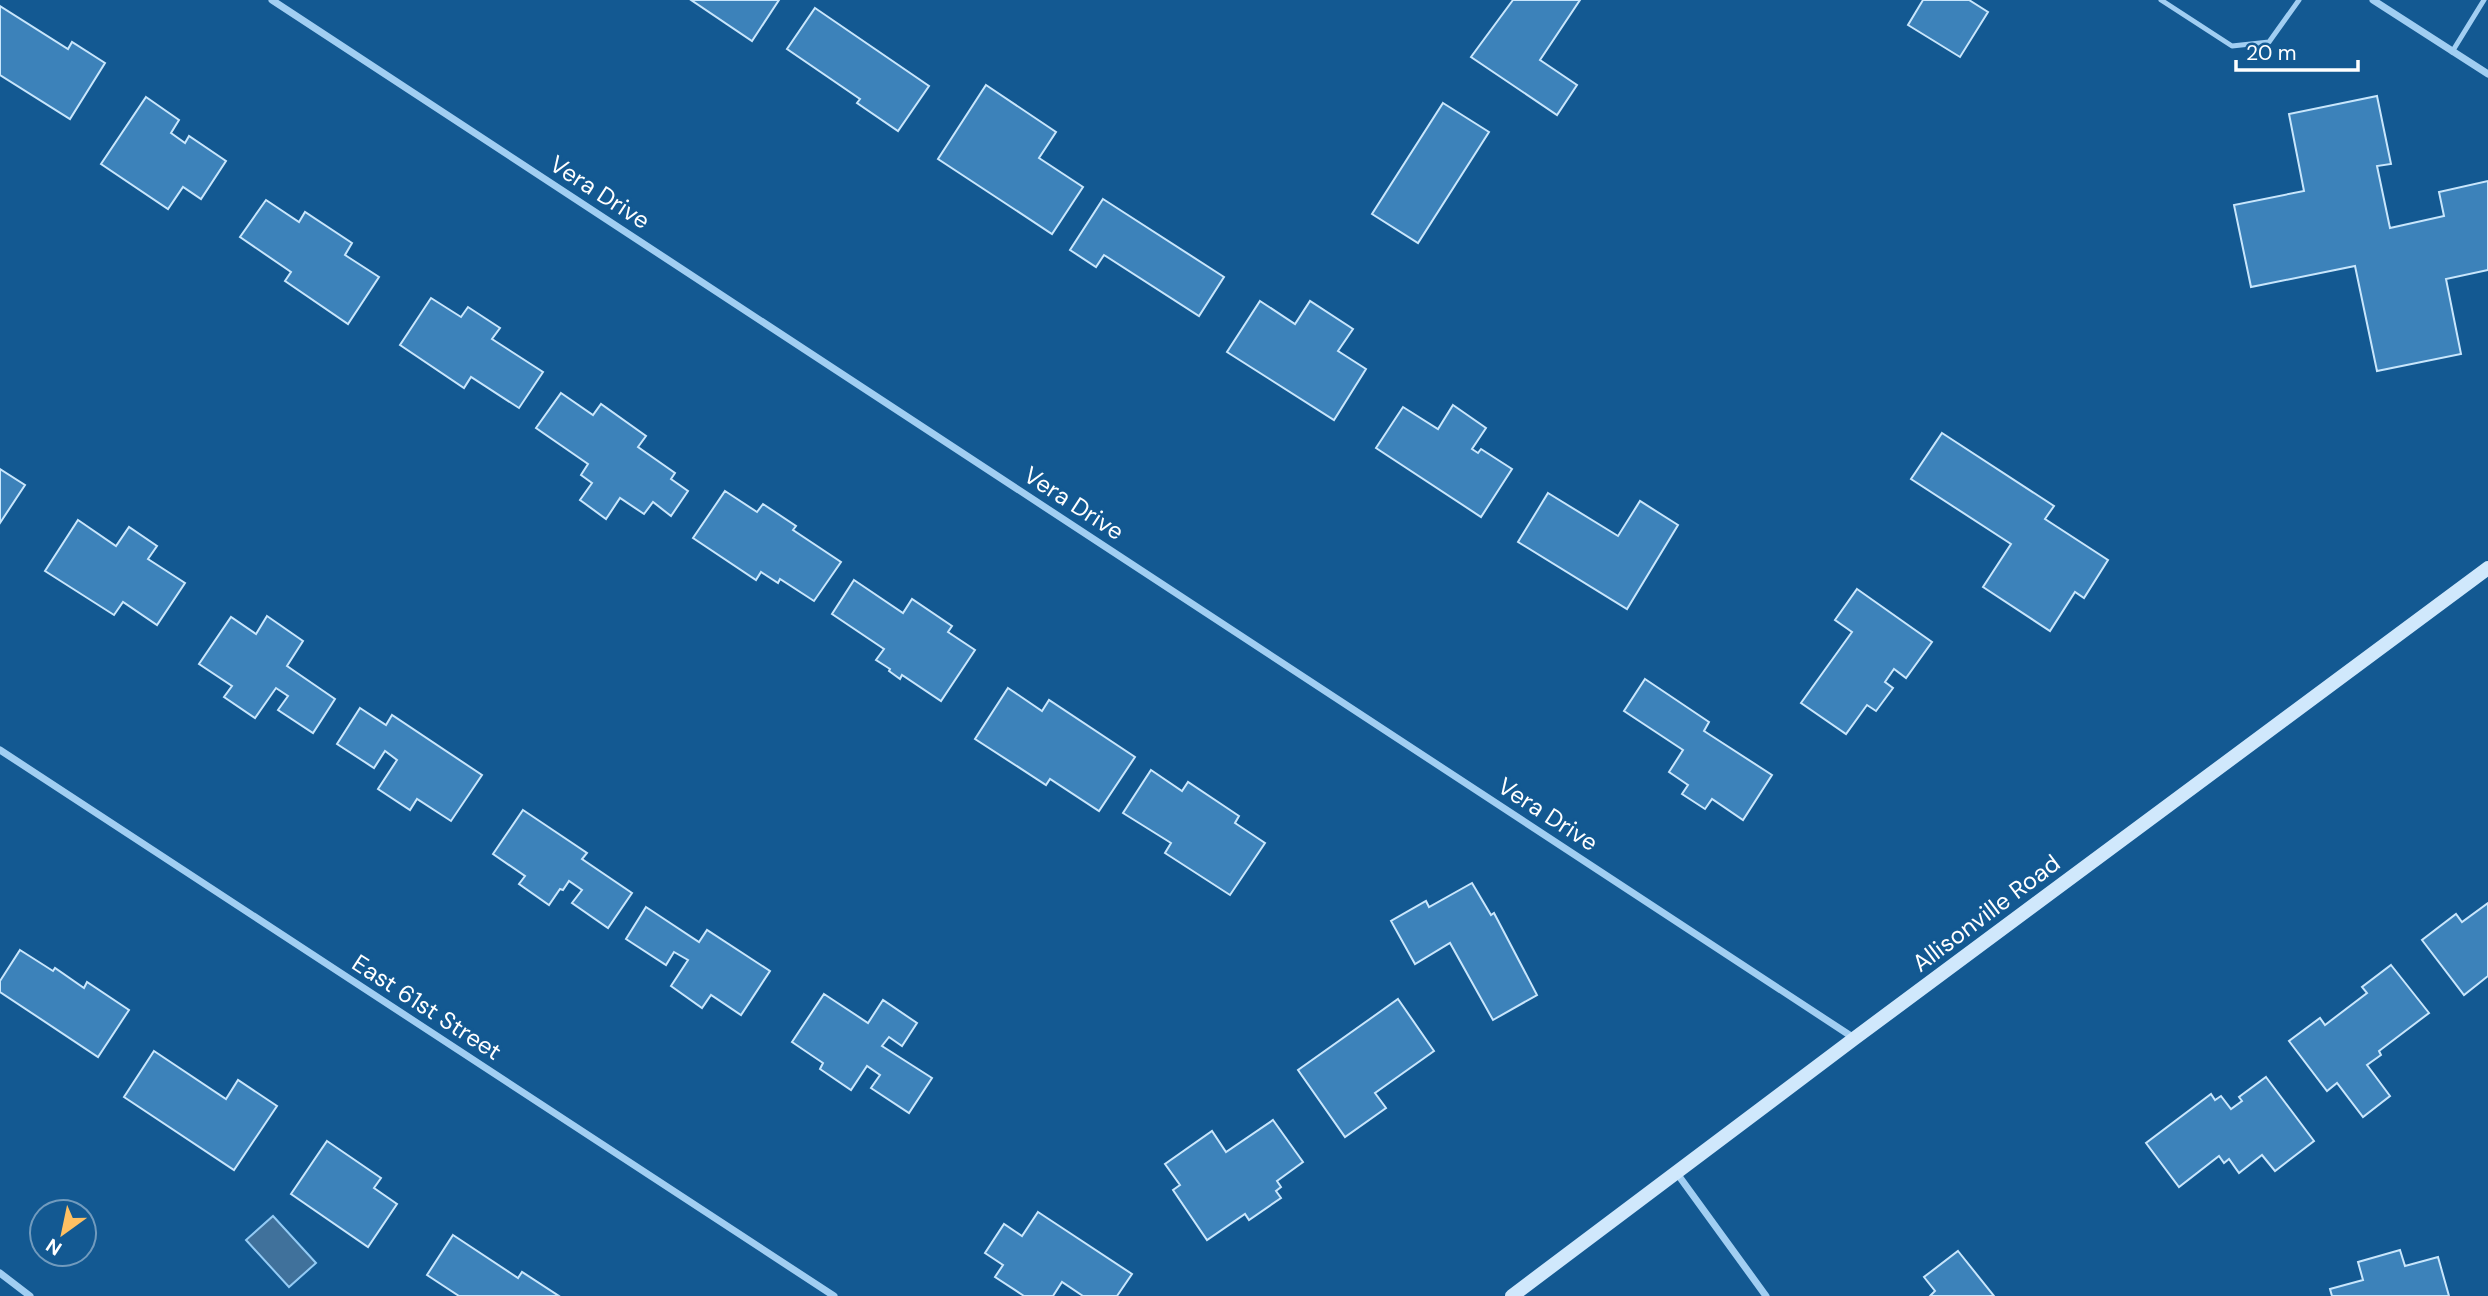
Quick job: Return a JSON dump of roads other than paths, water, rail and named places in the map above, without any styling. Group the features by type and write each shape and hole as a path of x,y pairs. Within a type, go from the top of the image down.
{"main road":[{"name":"Allisonville Road","path":"1512,1296 2488,568"}],"street":[{"name":"Vera Drive","path":"272,0 1855,1038"},
{"path":"2373,0 2488,74"},
{"name":"East 61st Street","path":"0,750 834,1296"},
{"path":"1675,1172 1766,1296"},
{"path":"0,1273 30,1296"}],"lane":[{"path":"2161,0 2232,46 2269,42 2299,0"},
{"path":"2452,51 2484,0"}],"water":[{"path":"273,1216 316,1263 289,1287 246,1240"}]}
